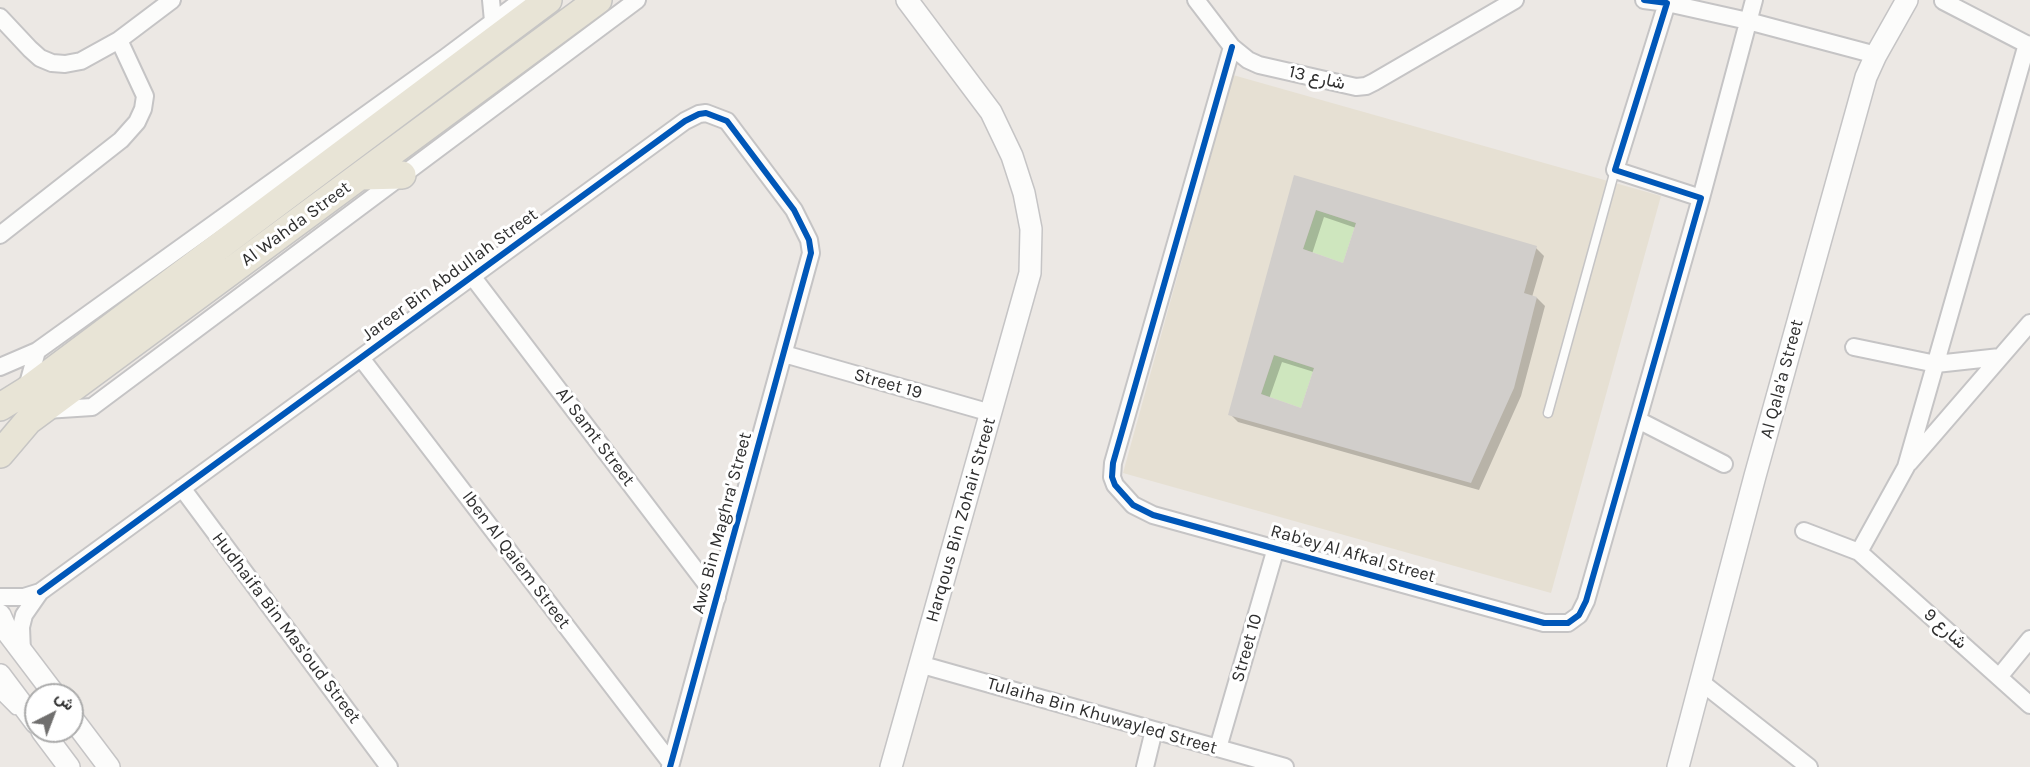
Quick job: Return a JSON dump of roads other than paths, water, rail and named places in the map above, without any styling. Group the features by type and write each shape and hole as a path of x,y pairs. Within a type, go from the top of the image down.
{"main road":[{"name":"Al Wahda Street","path":"0,454 28,421 34,401 434,85 548,0"},
{"name":"Al Wahda Street","path":"0,407 34,401 361,176 598,0"},
{"path":"434,85 446,57"},
{"path":"361,176 402,175"}],"street":[{"path":"0,17 30,49 52,63 66,64 81,61 119,40 172,0"},
{"path":"492,0 493,21"},
{"path":"0,367 37,351 522,0"},
{"path":"37,351 34,401 92,407 637,0"},
{"name":"Harqous Bin Zohair Street","path":"891,767 1030,273 1031,229 1024,193 1012,156 991,112 907,0"},
{"name":"شارع 13","path":"1196,0 1232,48 1259,65 1356,87 1366,86 1515,0"},
{"path":"1644,0 1664,2 1748,21 1876,55"},
{"path":"1724,464 1638,420 1754,0"},
{"name":"Al Qala'a Street","path":"1678,767 1755,477 1866,77 1907,0"},
{"path":"1906,467 2029,45 1942,1"},
{"path":"1664,2 1616,170 1701,198"},
{"path":"0,235 121,140 138,122 145,96 119,40"},
{"name":"Rab'ey Al Afkal Street","path":"1232,48 1113,463 1112,477 1119,492 1133,506 1153,515 1544,623 1568,623 1581,612 1638,420"},
{"name":"Jareer Bin Abdullah Street","path":"0,597 24,597 40,592 685,121 699,114 706,113 728,121 794,210 806,233 811,254 803,286"},
{"name":"Al Samt Street","path":"472,276 717,598"},
{"name":"Aws Bin Maghra' Street","path":"671,765 803,286"},
{"path":"1804,531 1859,552 1906,467 2030,323"},
{"path":"1854,347 1936,364 2000,357"},
{"name":"Street 19","path":"784,354 991,413"},
{"name":"Iben Al Qaiem Street","path":"361,358 671,765"},
{"name":"Hudhaifa Bin Mas'oud Street","path":"182,488 389,767"},
{"name":"Street 10","path":"1218,748 1276,548"},
{"name":"شارع 9","path":"1859,552 2030,705"},
{"name":"Jareer Bin Abdullah Street","path":"22,651 21,627 24,615 40,592"},
{"path":"0,615 8,633 46,683"},
{"path":"1999,677 2030,639"},
{"name":"Tulaiha Bin Khuwayled Street","path":"920,664 1285,767"},
{"path":"0,675 24,707"},
{"path":"1701,682 1809,767"},
{"path":"1145,767 1154,730"},
{"path":"84,734 109,767"},
{"path":"51,743 69,767"}],"lane":[{"path":"1548,413 1616,170"},
{"path":"0,695 24,718"},
{"path":"50,743 55,748"}]}
